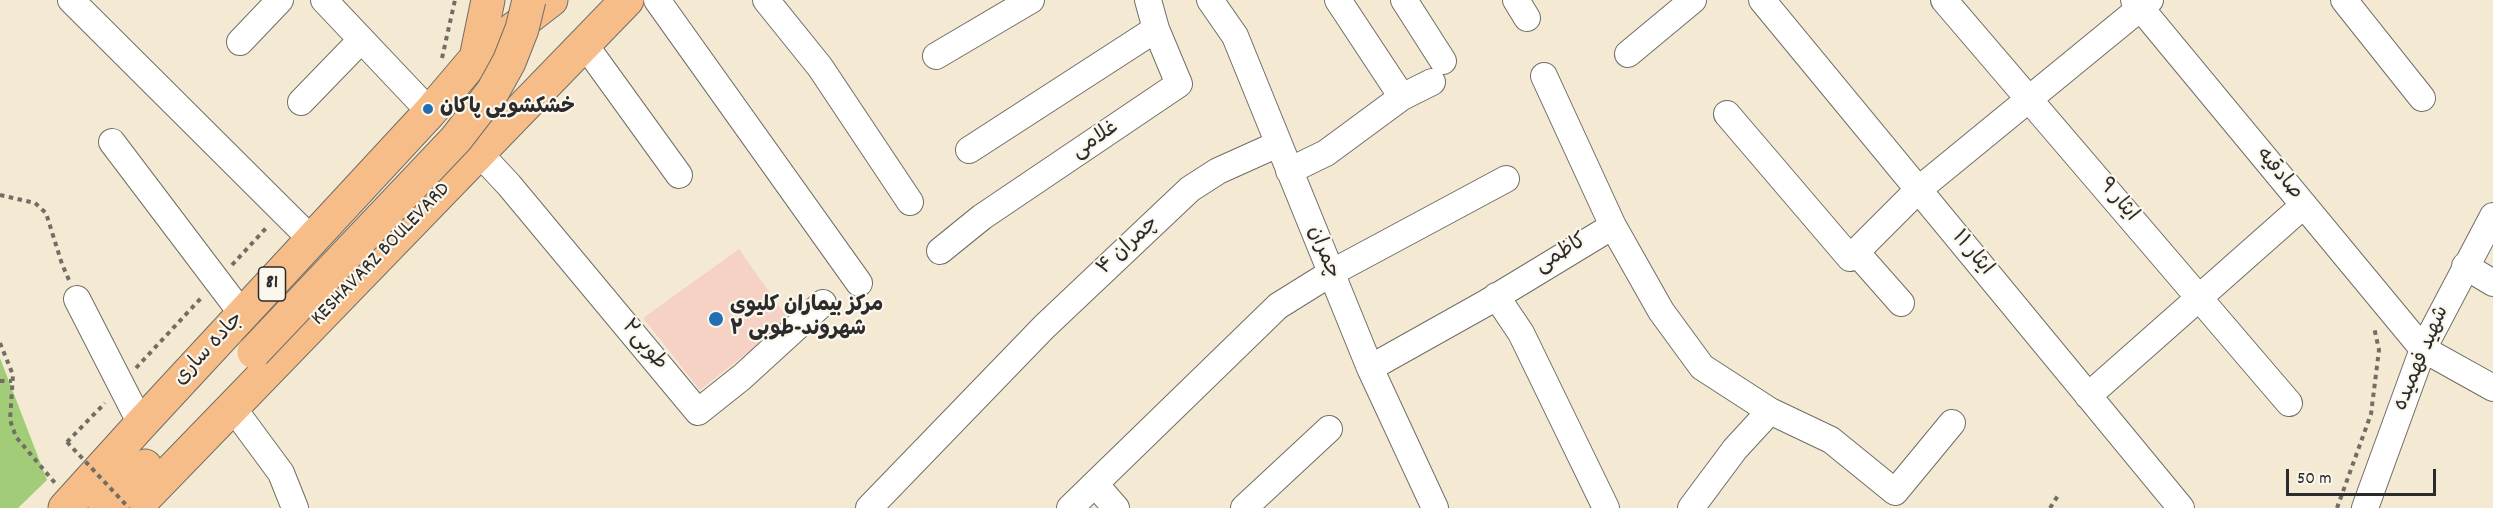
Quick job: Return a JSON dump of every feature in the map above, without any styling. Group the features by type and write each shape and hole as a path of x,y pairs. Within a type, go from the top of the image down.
{"main road":[{"name":"81","path":"476,58 488,0"},
{"name":"81","path":"105,508 456,139 493,91 509,62 530,0"},
{"path":"476,58 530,0"},
{"path":"476,58 551,0"},
{"name":"KESHAVARZ BOULEVARD","path":"135,508 480,154 597,24 627,0"},
{"name":"جاده ساری","path":"68,505 430,112 476,58"}],"street":[{"path":"71,0 312,240"},
{"path":"240,42 280,0"},
{"path":"324,0 430,112"},
{"path":"657,0 859,284"},
{"path":"766,0 820,67 910,202"},
{"path":"936,56 1031,0"},
{"name":"غلامی","path":"940,251 982,217 1179,84 1156,29 1148,0"},
{"name":"چمران","path":"1210,0 1235,36 1370,368 1435,508"},
{"path":"1338,0 1402,97"},
{"path":"1289,171 1326,153 1438,71 1404,0"},
{"path":"1628,54 1693,0"},
{"name":"ایثار ۱۱","path":"1762,0 2181,508"},
{"name":"ایثار ۹","path":"1944,0 2289,403"},
{"path":"2344,0 2422,98"},
{"path":"1727,114 1850,258 1918,190 2030,99 2142,3"},
{"name":"صادقیه","path":"2142,3 2423,349"},
{"path":"597,24 679,175"},
{"path":"969,150 1156,29"},
{"path":"301,102 361,40"},
{"name":"کاظمی","path":"1370,368 1613,226 1544,76"},
{"path":"112,142 243,315"},
{"name":"چمران ۴","path":"869,508 1044,327 1190,189 1218,171 1278,144"},
{"name":"طوبی۲","path":"480,154 509,185 698,412 742,377 823,303"},
{"path":"1070,508 1278,306 1331,273 1506,179"},
{"path":"2088,396 2304,205"},
{"name":"شهید فهمیده","path":"2365,508 2423,349 2493,216"},
{"path":"1613,226 1661,311 1702,368 1770,411 1831,440 1895,492 1952,423"},
{"path":"1856,252 1901,303"},
{"path":"2465,266 2493,283"},
{"path":"1496,296 1521,333 1606,508"},
{"path":"77,299 141,424"},
{"path":"2423,349 2493,388"},
{"path":"233,408 281,473 295,508"},
{"path":"1691,508 1735,449 1770,411"},
{"path":"1244,508 1329,429"},
{"path":"1095,484 1116,508"}],"path":[{"path":"1,195 35,203 46,213 62,264 77,299"},
{"path":"129,508 67,442 282,210"},
{"path":"2337,508 2371,414 2379,350 2366,280"},
{"path":"0,343 13,375 10,420 16,437 68,505"},
{"path":"0,381 12,381"},
{"path":"2050,508 2059,494"}],"shaded area":[{"name":"مرکز بیماران کلیوی شهروند-طوبی ۲","path":"739,249 789,320 700,390 643,318"}],"green space":[{"path":"0,358 47,480 18,508 0,508"}],"place":[{"name":"خشکشویی پاکان","path":"428,109"},
{"name":"مرکز بیماران کلیوی شهروند-طوبی ۲","path":"716,319"}]}
